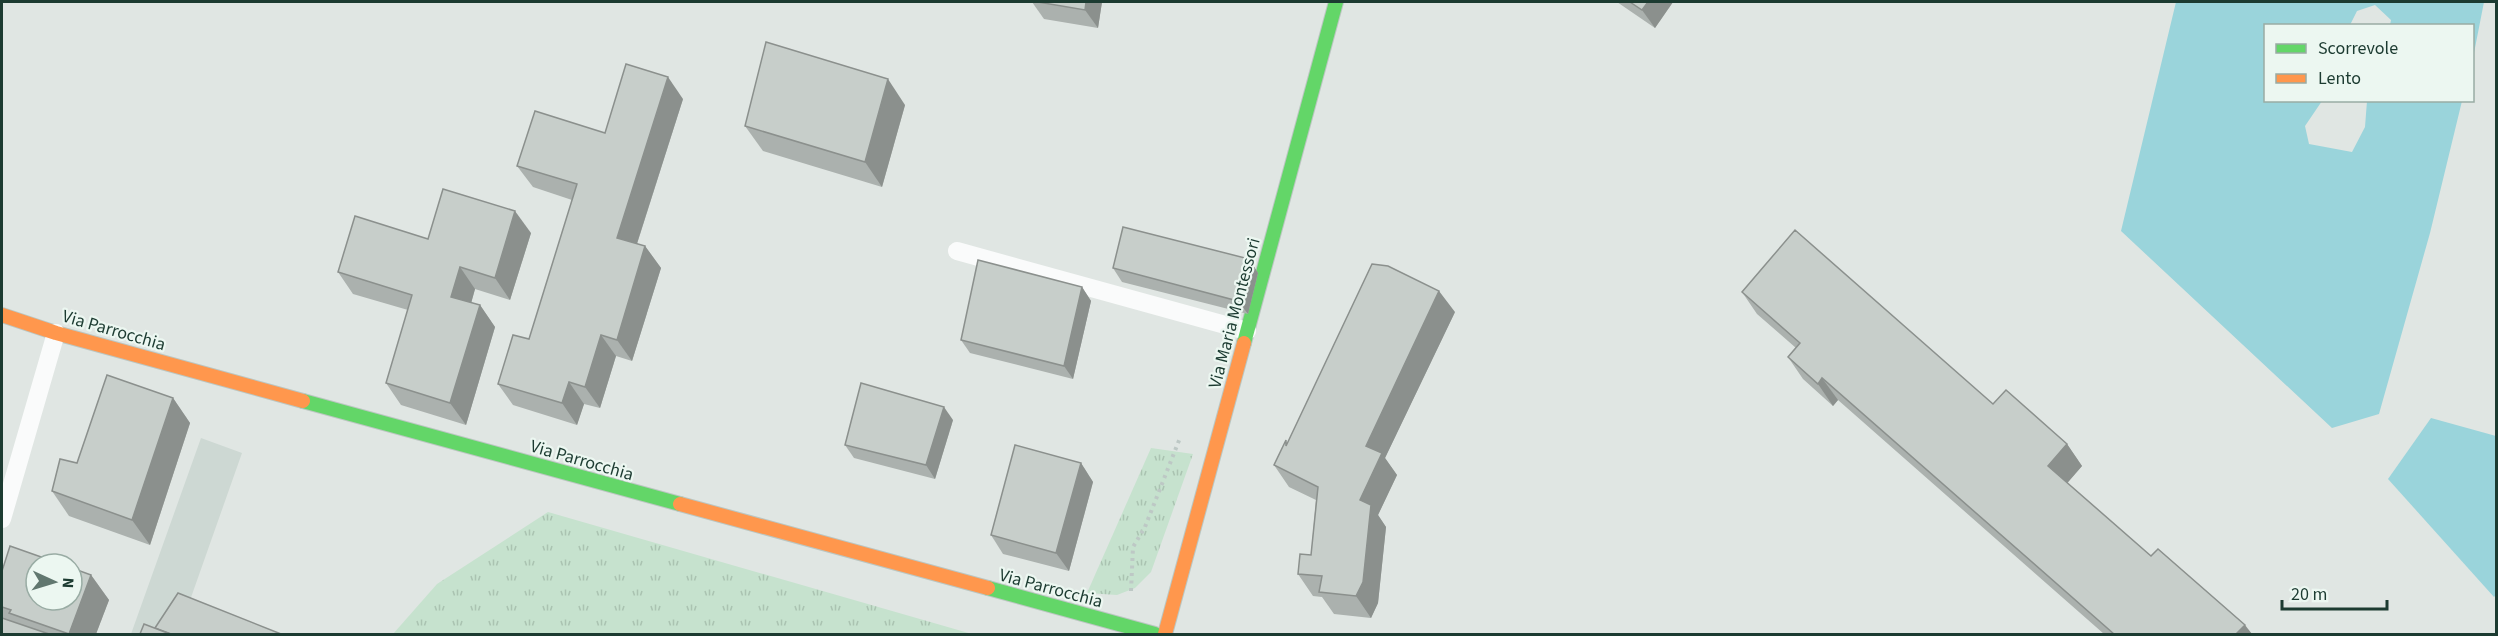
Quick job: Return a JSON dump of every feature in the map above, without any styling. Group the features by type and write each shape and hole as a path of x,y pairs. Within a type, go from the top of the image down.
{"street":[{"name":"Via Maria Montessori","path":"1165,634 1336,2"},
{"name":"Via Parrocchia","path":"2,315 56,333 1155,634"}],"lane":[{"path":"957,250 1247,330"},
{"path":"2,519 56,333"}],"path":[{"path":"1129,590 1133,547 1145,527 1181,434"}],"shaded area":[{"path":"201,438 242,453 188,606 257,634 131,634"}],"green space":[{"path":"1151,448 1193,454 1151,572 1135,588 1117,595 1087,593"},
{"path":"548,512 972,634 393,634 437,584"}],"water":[{"path":"2176,2 2484,2 2474,53 2474,24 2390,24 2391,20 2375,5 2357,11 2350,24 2264,24 2264,102 2321,102 2305,126 2309,144 2352,152 2365,127 2367,102 2462,102 2430,233 2379,414 2332,428 2121,231"},
{"path":"2431,418 2496,436 2496,595 2494,597 2388,479"}],"building":[{"path":"1038,2 1086,2 1085,10"},
{"path":"1630,2 1648,2 1642,10"},
{"path":"766,42 888,79 865,162 745,126"},
{"path":"626,64 668,77 617,238 645,246 617,340 601,335 585,387 569,382 562,403 498,384 513,335 529,339 577,184 517,166 535,111 605,133"},
{"path":"443,189 515,211 495,278 460,267 451,297 480,305 450,403 386,383 412,295 338,272 355,216 428,239"},
{"path":"1123,227 1249,259 1238,301 1113,268"},
{"path":"1795,230 1993,404 2006,390 2067,444 2048,466 2151,556 2158,549 2245,625 2236,634 2114,634 1822,378 1818,384 1788,357 1800,343 1742,292"},
{"path":"978,260 1082,287 1064,366 961,340"},
{"path":"1372,264 1388,266 1439,291 1366,446 1382,453 1360,500 1371,505 1363,582 1356,596 1319,592 1322,576 1298,574 1300,554 1311,555 1318,487 1274,465 1286,440 1286,446"},
{"path":"107,375 173,398 132,520 52,491 60,459 77,463"},
{"path":"861,383 944,407 926,465 845,445"},
{"path":"1015,445 1081,463 1056,553 991,535"},
{"path":"10,546 27,552 24,552 24,612 77,612 69,634 9,613 11,610 2,607 2,571"},
{"path":"84,572 91,575 84,594"},
{"path":"178,593 281,634 171,634 155,628"},
{"path":"2,618 49,634 2,634"},
{"path":"144,624 170,634 140,634"}],"traffic: fast":[{"path":"1244,343 1336,2"},
{"path":"303,401 680,504"},
{"path":"988,588 1155,634"}],"traffic: slow":[{"path":"2,315 56,333 303,401"},
{"path":"1165,634 1244,343"},
{"path":"680,504 988,588"}]}
